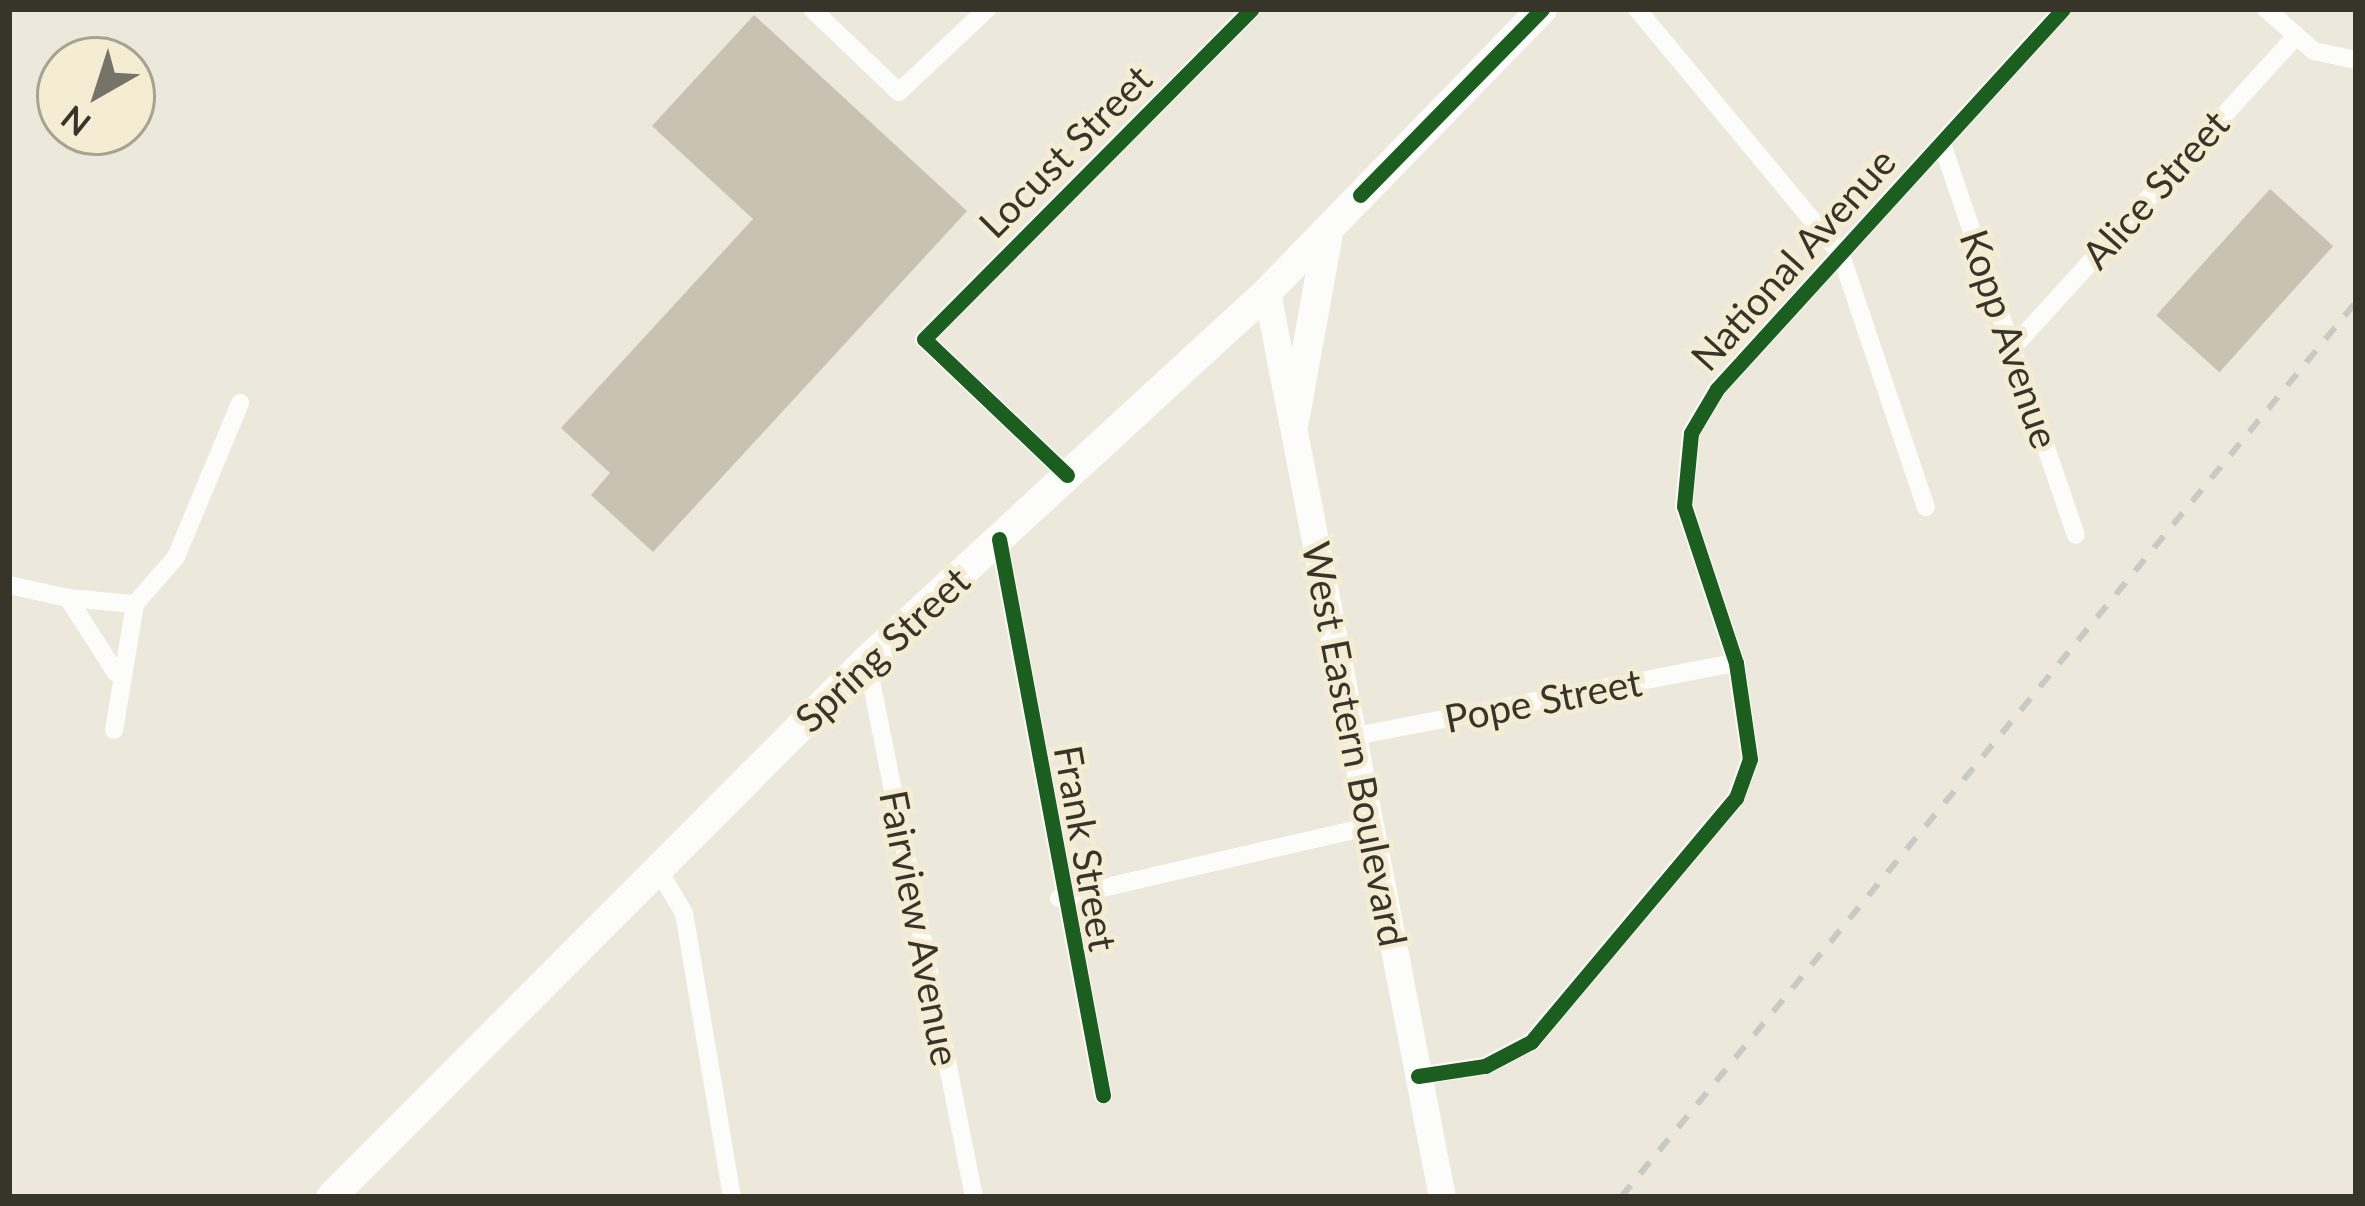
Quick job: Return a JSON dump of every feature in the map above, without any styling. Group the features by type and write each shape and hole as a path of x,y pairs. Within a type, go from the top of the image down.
{"main road":[{"name":"Spring Street","path":"332,1197 867,660 1267,292 1542,9"},
{"path":"1294,421 1307,300 1333,224"},
{"name":"West Eastern Boulevard","path":"1267,292 1349,737 1442,1197"}],"street":[{"path":"812,9 899,92 987,9"},
{"name":"Locust Street","path":"1067,476 924,339 1252,9"},
{"path":"1637,9 1841,255 1926,507"},
{"name":"National Avenue","path":"1418,1076 1485,1066 1531,1042 1722,816 1750,759 1736,663 1684,506 1690,433 1841,255 2063,9"},
{"path":"2266,9 2296,36 2352,63"},
{"name":"Alice Street","path":"2015,345 2296,36"},
{"name":"Kopp Avenue","path":"1942,144 2015,345 2076,535"},
{"path":"114,730 116,673 135,604 200,510 240,403"},
{"name":"Frank Street","path":"999,539 1059,898 1103,1095"},
{"path":"9,585 68,598 135,604"},
{"path":"68,598 116,673"},
{"name":"Fairview Avenue","path":"867,660 974,1197"},
{"name":"Pope Street","path":"1349,737 1736,663"},
{"path":"1059,898 1367,826"},
{"path":"657,868 684,913 732,1197"}],"building":[{"path":"754,15 967,211 653,552 591,495 610,473 561,428 753,219 652,126"},
{"path":"2270,189 2333,246 2219,372 2156,315"}],"railway":[{"path":"1621,1197 2356,302"}],"cycle path":[{"path":"1067,475 924,339 1252,9"},
{"path":"1360,195 1542,9"},
{"path":"1418,1076 1485,1066 1531,1042 1736,798 1750,759 1736,663 1684,506 1691,433 1717,389 2063,9"},
{"path":"999,539 1103,1095"}]}
